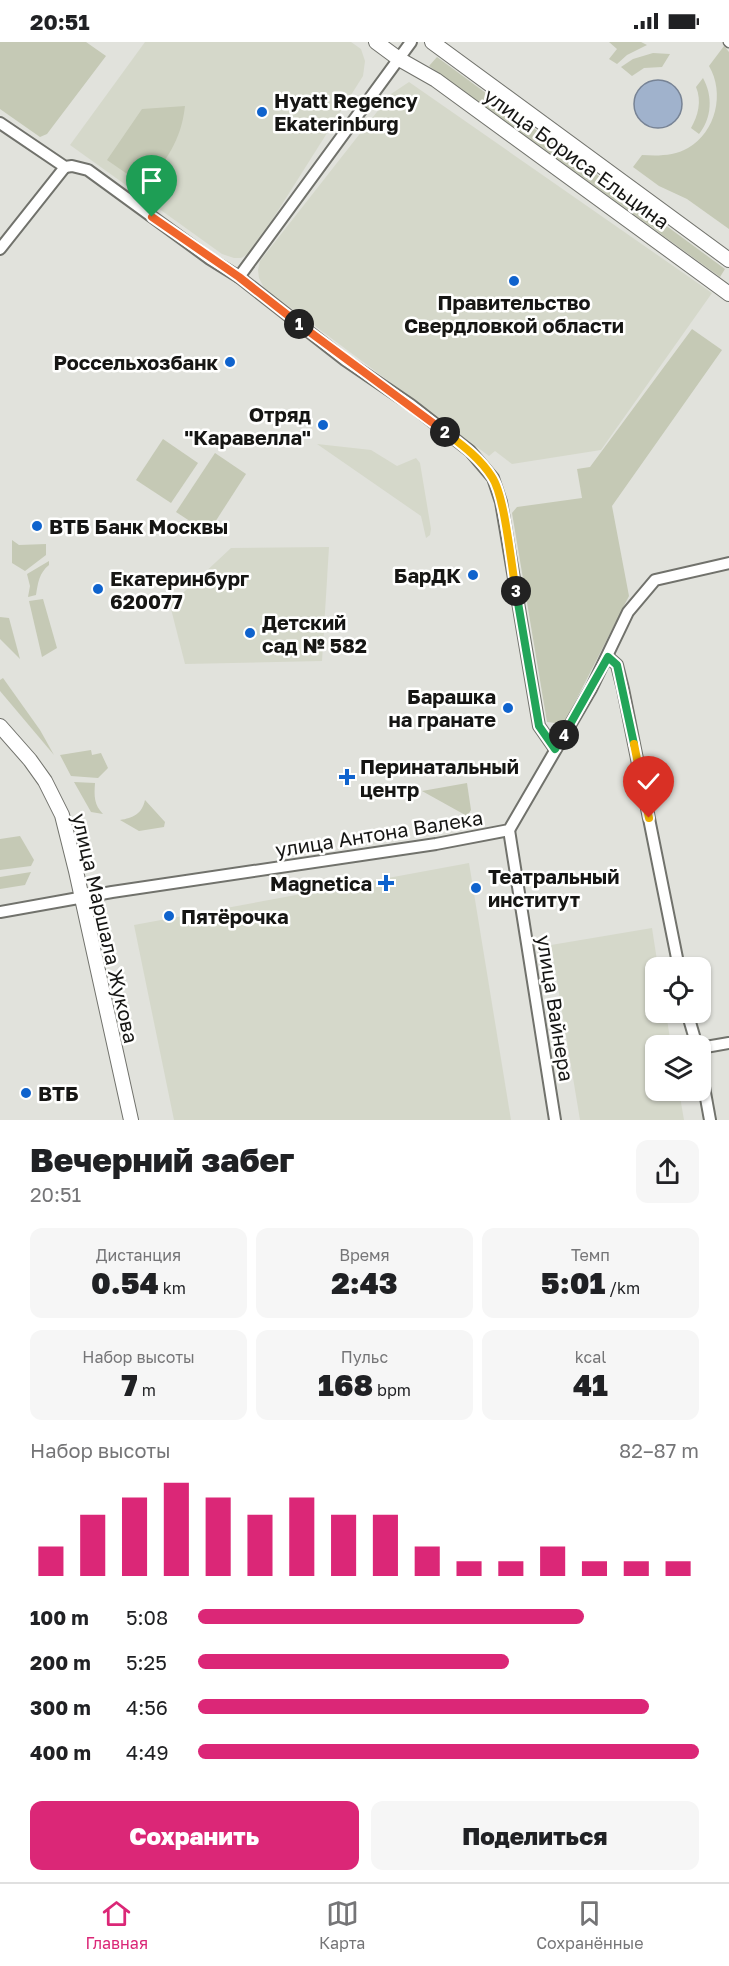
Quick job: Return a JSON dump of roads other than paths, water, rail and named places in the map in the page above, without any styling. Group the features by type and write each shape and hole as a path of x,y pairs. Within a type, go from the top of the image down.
{"street":[{"name":"улица Бориса Ельцина","path":"376,42 399,59 436,80 729,294"},
{"path":"239,277 411,42"},
{"name":"улица Бориса Ельцина","path":"432,42 729,260"},
{"path":"0,123 65,167 72,166 87,170 210,259 239,277 345,360 431,420 470,451 493,478 501,502 539,726 555,749"},
{"path":"0,249 65,167"},
{"name":"улица Антона Валека","path":"0,912 81,897 435,844 509,830 533,792 608,657 628,612 655,580 729,563"},
{"path":"608,657 617,665 621,681 677,957"},
{"name":"улица Маршала Жукова","path":"0,726 45,781 62,815 131,1120"},
{"name":"улица Вайнера","path":"509,830 555,1120"},
{"path":"711,1045 729,1043"},
{"path":"707,1101 710,1120"}],"water":[{"path":"653,80 663,80 675,87 682,99 682,109 675,121 663,128 653,128 638,117 634,109 634,99 645,84"}],"place":[{"name":"Hyatt Regency Ekaterinburg","path":"262,112"},
{"name":"Правительство Свердловкой области","path":"514,281"},
{"name":"Россельхозбанк","path":"230,362"},
{"name":"Отряд \"Каравелла\"","path":"323,425"},
{"name":"ВТБ Банк Москвы","path":"37,526"},
{"name":"БарДК","path":"473,575"},
{"name":"Екатеринбург 620077","path":"98,589"},
{"name":"Детский сад № 582","path":"250,633"},
{"name":"Барашка на гранате","path":"508,708"},
{"name":"Перинатальный центр","path":"347,777"},
{"name":"Magnetica","path":"386,883"},
{"name":"Театральный институт","path":"476,888"},
{"name":"Пятёрочка","path":"169,916"},
{"name":"ВТБ","path":"26,1093"}]}
